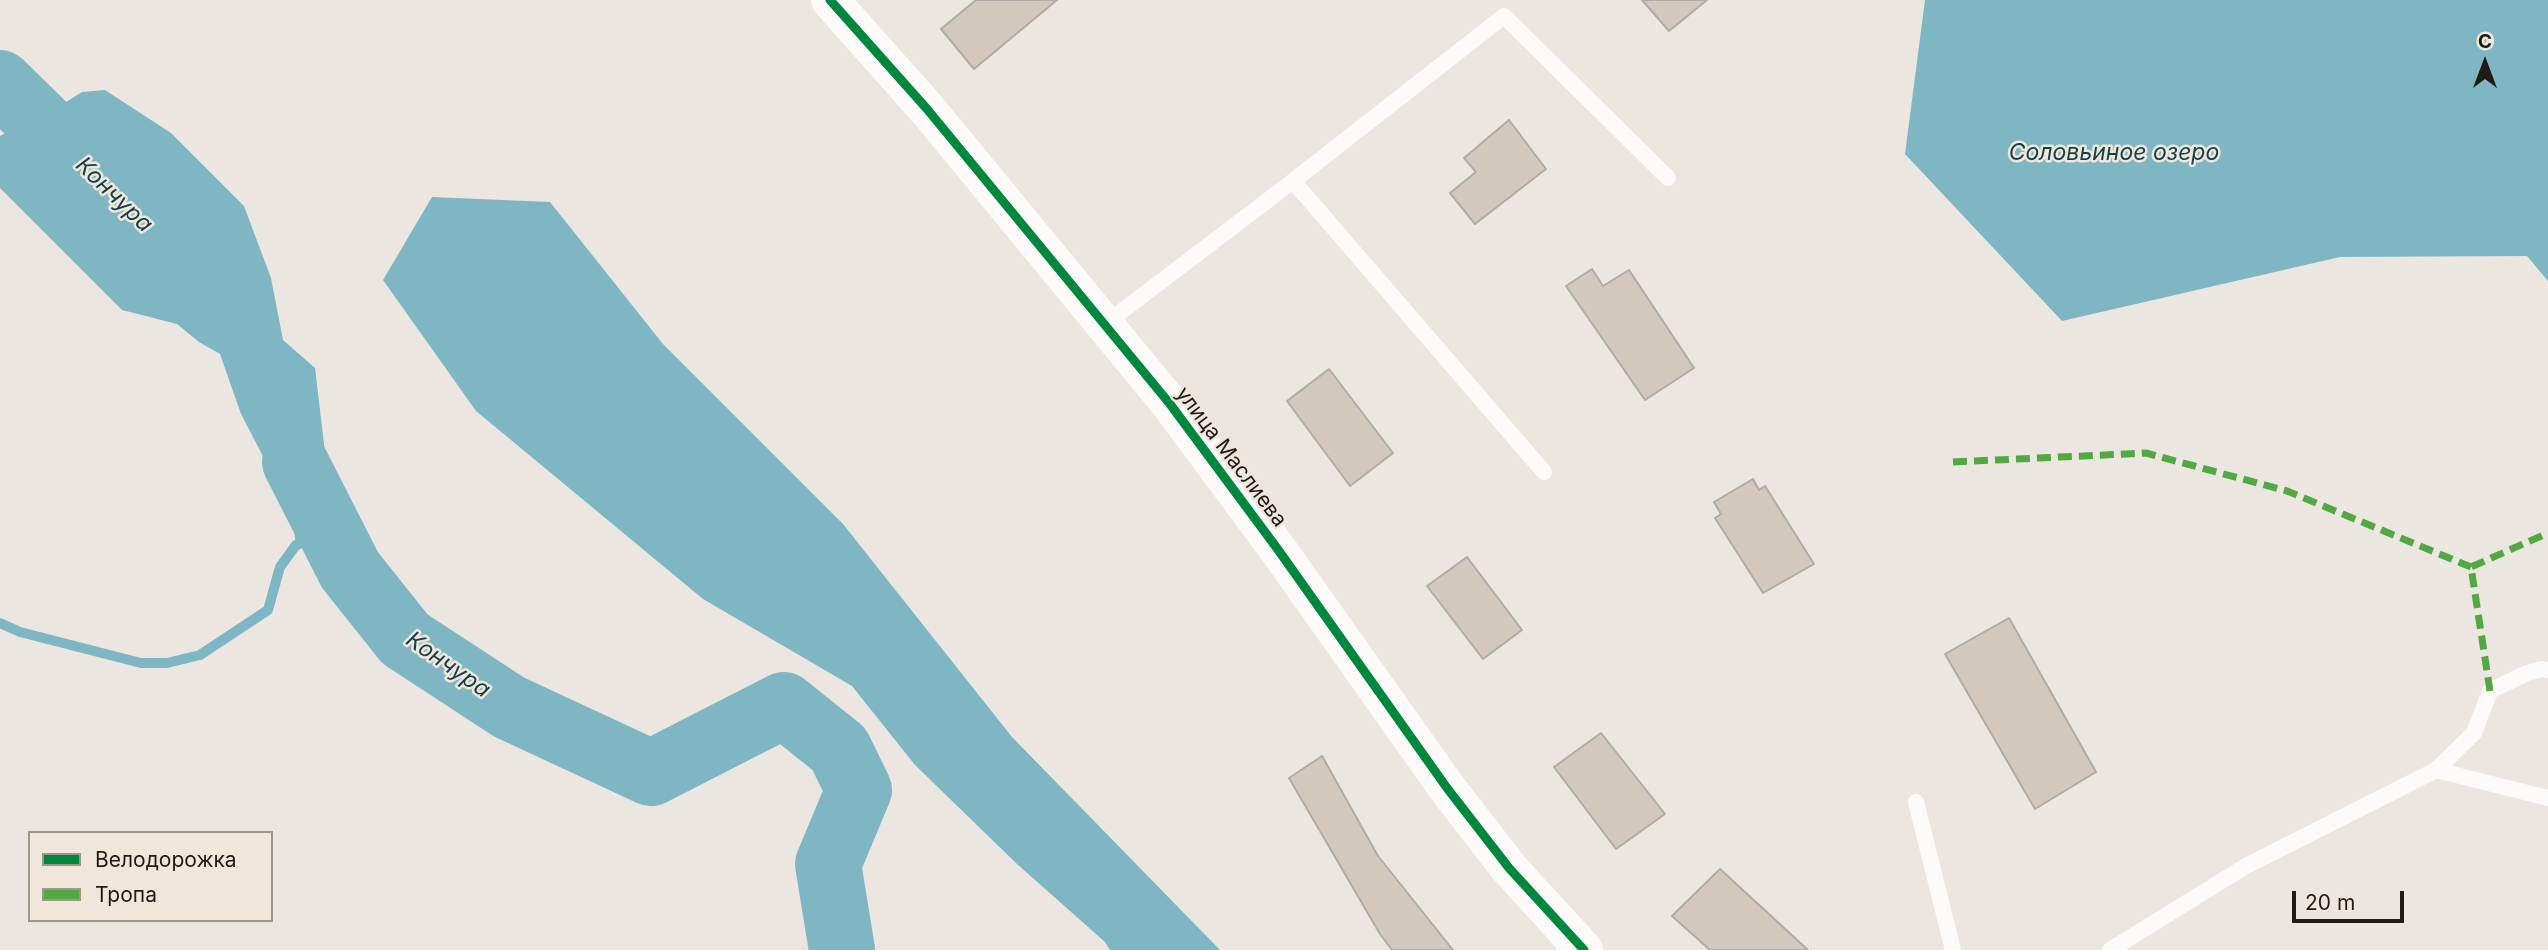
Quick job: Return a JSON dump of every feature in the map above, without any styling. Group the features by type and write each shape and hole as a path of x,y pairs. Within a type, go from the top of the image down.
{"street":[{"name":"улица Маслиева","path":"830,0 927,109 1170,404 1279,551 1447,788 1509,867 1584,950"}],"lane":[{"path":"1105,324 1504,16 1668,178"},
{"path":"1293,181 1544,472"},
{"path":"2110,950 2246,866 2436,770 2474,733 2490,691 2527,673 2548,670"},
{"path":"2436,770 2548,798"},
{"path":"1916,802 1953,950"}],"water":[{"name":"Соловьиное озеро","path":"1925,0 2548,0 2548,281 2527,256 2340,257 2062,321 1905,154"},
{"path":"105,90 171,133 244,206 271,278 283,340 315,368 336,545 296,545 291,510 241,414 220,354 199,342 177,324 122,310 0,188 0,136 82,92"},
{"path":"432,197 550,202 663,344 843,524 1012,737 1220,950 1110,950 1105,942 1017,864 915,765 852,686 703,599 476,411 383,280"}],"building":[{"path":"976,0 1057,0 974,69 941,29"},
{"path":"1642,0 1707,0 1669,31"},
{"path":"1509,120 1546,169 1475,224 1450,193 1476,172 1464,158"},
{"path":"1592,269 1603,286 1629,270 1694,368 1645,400 1566,286"},
{"path":"1329,369 1393,453 1350,486 1287,401"},
{"path":"1753,479 1759,490 1765,486 1814,564 1763,593 1715,518 1721,514 1714,502"},
{"path":"1467,557 1522,630 1483,659 1427,586"},
{"path":"2009,618 2096,772 2035,809 1945,654"},
{"path":"1601,733 1665,814 1616,849 1554,767"},
{"path":"1322,756 1378,856 1453,950 1392,950 1380,934 1289,778"},
{"path":"1720,869 1808,950 1710,950 1672,916"}],"waterway":[{"name":"Кончура","path":"0,83 99,180"},
{"name":"Кончура","path":"295,462 350,570 405,639 509,707 651,773 784,705 839,749 859,790 828,864 842,950"},
{"path":"0,623 20,632 141,663 167,663 200,655 268,610 280,567 296,545 307,541"}],"marked path":[{"path":"1953,462 2146,453 2287,491 2471,567"},
{"path":"2490,691 2471,567 2548,533"}],"cycle path":[{"path":"830,0 927,109 1170,404 1279,551 1447,788 1509,868 1584,950"}]}
